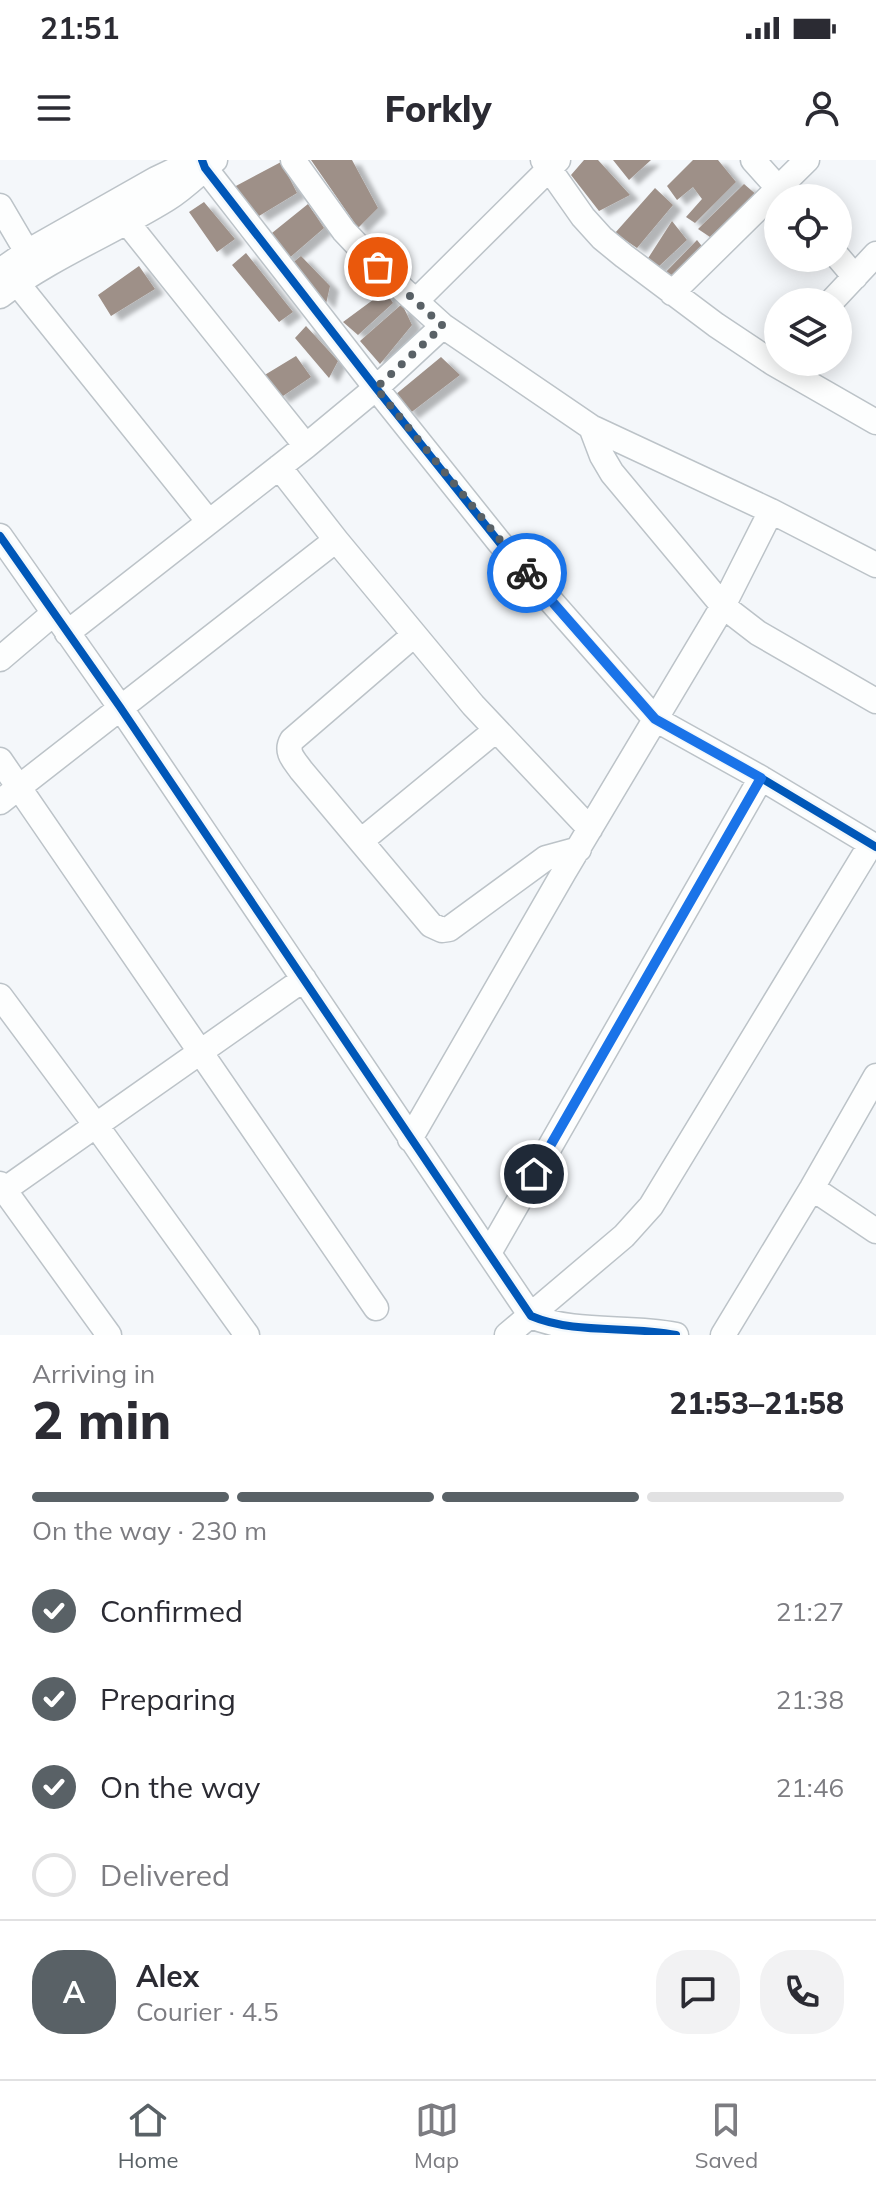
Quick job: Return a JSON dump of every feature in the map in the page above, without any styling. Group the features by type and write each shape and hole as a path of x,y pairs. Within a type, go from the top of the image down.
{"street":[{"path":"293,160 344,231 378,267 443,326 591,427 771,511 876,565"},
{"path":"753,160 774,184"},
{"path":"789,184 807,160"},
{"path":"6,284 168,199 188,184 207,163"},
{"path":"6,284 27,252 166,174 207,163"},
{"path":"207,163 376,388 499,542 655,719 874,846 651,1206 624,1236 507,1335"},
{"path":"416,301 550,163 583,217 602,238 672,293 764,353"},
{"path":"0,206 27,252"},
{"path":"672,293 764,209"},
{"path":"126,221 306,446"},
{"path":"844,288 876,254"},
{"path":"851,272 855,277"},
{"path":"6,284 209,522"},
{"path":"0,659 60,623 209,522 376,388 443,326"},
{"path":"801,376 876,422"},
{"path":"591,427 612,473 723,606 758,633 876,701"},
{"path":"279,467 584,839"},
{"path":"410,1139 455,1057 723,606 771,511"},
{"path":"0,536 120,707 531,1316 558,1325 665,1334"},
{"path":"9,795 336,540"},
{"path":"414,635 292,740 288,746 289,752 301,770 431,925 442,930 449,929 546,858 584,839"},
{"path":"361,841 496,730"},
{"path":"0,760 9,795 198,1052 376,1308"},
{"path":"489,1253 761,778"},
{"path":"109,1335 2,1187 304,979"},
{"path":"0,996 247,1335"},
{"path":"723,1335 876,1076"},
{"path":"812,1188 876,1231"}],"building":[{"path":"311,160 352,160 378,208 358,228"},
{"path":"584,160 598,160 630,195 599,211 571,175"},
{"path":"613,160 651,160 629,180"},
{"path":"693,160 718,160 736,182 695,223 686,217 702,199 693,187 677,200 667,186"},
{"path":"281,162 297,193 259,216 234,187"},
{"path":"744,184 758,196 710,237 698,229"},
{"path":"655,188 673,205 637,248 615,233"},
{"path":"204,202 235,239 217,252 189,212"},
{"path":"308,204 324,228 287,260 267,237"},
{"path":"672,221 687,240 656,269 645,263"},
{"path":"697,240 705,250 673,283 661,277"},
{"path":"246,253 293,312 279,322 232,265"},
{"path":"301,256 330,286 326,304 290,265"},
{"path":"139,266 155,289 111,316 98,295"},
{"path":"385,291 393,303 358,335 343,322"},
{"path":"402,304 412,325 380,364 360,341"},
{"path":"306,326 338,361 329,378 295,338"},
{"path":"296,356 311,377 280,398 263,376"},
{"path":"441,357 460,375 409,414 395,395"}],"cycle path":[{"path":"202,160 205,168 376,388 499,542 655,719 876,847"},
{"path":"0,536 120,707 531,1316 566,1326 676,1335"}],"way so far":[{"path":"378,267 443,326 376,388 527,573"}],"route":[{"path":"527,573 655,719 761,778 534,1174"}]}
